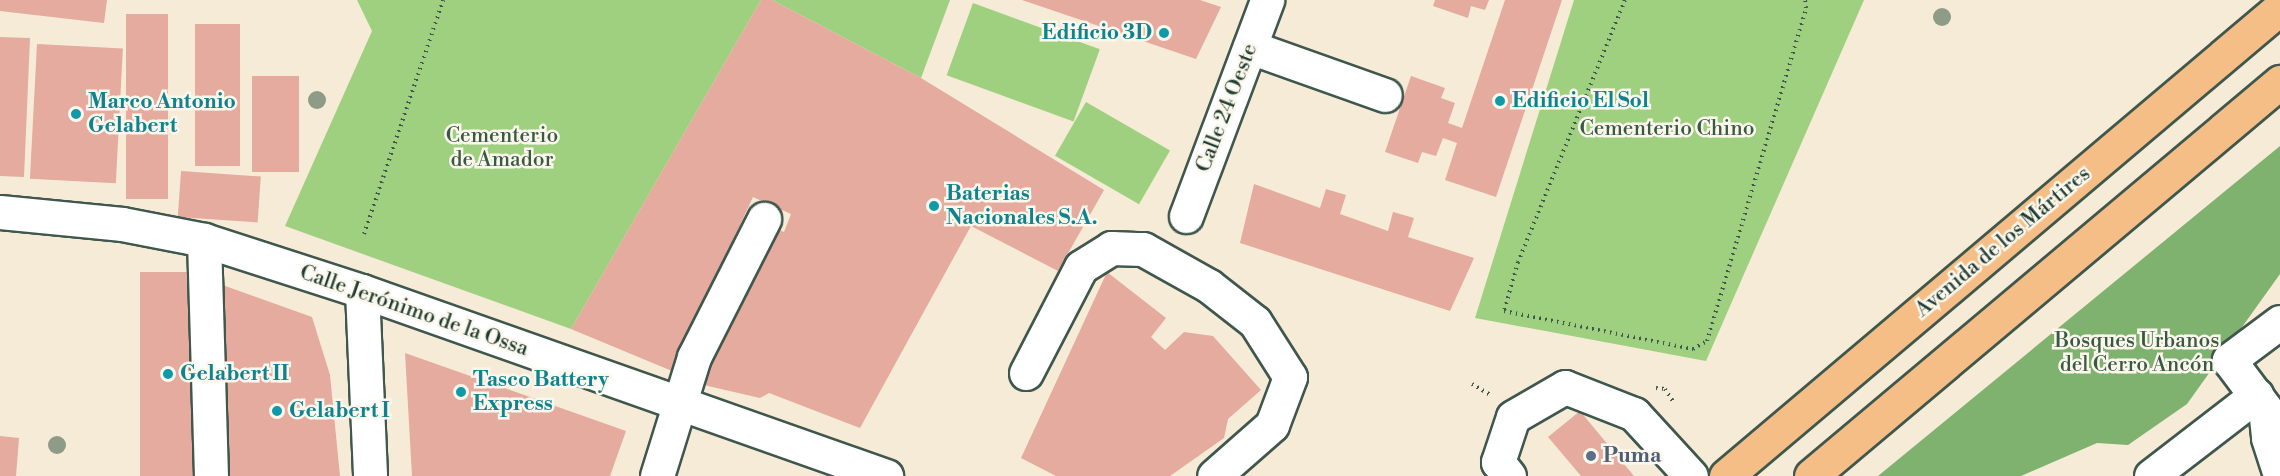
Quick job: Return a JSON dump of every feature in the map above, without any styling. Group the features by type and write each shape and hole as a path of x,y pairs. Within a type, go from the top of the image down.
{"highway":[{"name":"Avenida de los Mártires","path":"1726,476 2280,8"},
{"path":"1811,476 2280,82"}],"street":[{"name":"Calle 24 Oeste","path":"1186,216 1267,0"},
{"path":"1250,47 1385,95"},
{"name":"Calle Jerónimo de la Ossa","path":"0,212 122,224 204,240 362,291 886,476"},
{"path":"657,476 677,404 694,357 764,219"},
{"path":"204,240 211,476"},
{"path":"1026,373 1081,267 1111,248 1143,249 1209,286 1255,322 1290,377 1272,425 1214,476"},
{"path":"362,291 370,476"},
{"path":"2280,322 2229,360 2265,408 2274,435 2280,475"},
{"path":"1509,476 1498,462 1513,417 1565,387 1634,414 1691,476"},
{"path":"2151,476 2256,395"}],"path":[{"path":"364,234 443,0"},
{"path":"1625,0 1518,262 1504,311 1693,349 1707,341 1806,8 1805,0"},
{"path":"1472,384 1501,402"},
{"path":"1653,387 1665,389 1677,408"}],"green space":[{"name":"Cementerio de Amador","path":"357,0 761,0 571,329 285,226 372,31"},
{"path":"772,0 950,0 921,78"},
{"name":"Cementerio Chino","path":"1574,0 1864,0 1706,361 1475,318"},
{"path":"973,3 1100,49 1074,122 947,75"},
{"path":"1086,102 1170,150 1139,204 1055,156"},
{"name":"Bosques Urbanos del Cerro Ancón","path":"2280,146 2280,274 2187,404 2128,445 2097,443 2021,476 1878,476"}],"building":[{"path":"0,0 107,0 104,23 0,11"},
{"name":"Baterias Nacionales S.A.","path":"761,0 772,0 921,78 1104,190 1058,271 971,226 860,428 769,393 760,398 708,386 571,329","holes":["753,197 791,214 784,232 777,229 678,360"]},
{"name":"Edificio 3D","path":"1022,0 1200,0 1221,7 1196,59"},
{"path":"1435,0 1489,0 1485,10 1471,6 1468,18 1433,6"},
{"name":"Edificio El Sol","path":"1505,0 1562,0 1496,197 1445,180 1457,143 1443,138 1436,156 1422,152 1418,163 1385,152 1411,76 1445,88 1441,98 1455,103 1448,123 1462,128"},
{"path":"126,14 168,14 168,199 126,199"},
{"path":"195,24 240,24 240,166 195,166"},
{"path":"0,37 30,38 24,177 0,176"},
{"name":"Marco Antonio Gelabert","path":"37,44 123,49 116,183 30,179"},
{"path":"252,76 299,76 299,172 252,172"},
{"path":"181,171 261,177 258,222 178,217"},
{"path":"1254,184 1320,208 1326,189 1346,195 1340,214 1388,231 1393,212 1414,218 1408,237 1474,258 1450,311 1240,243"},
{"name":"Gelabert II","path":"140,272 193,272 193,476 140,476"},
{"path":"1107,272 1166,318 1151,337 1165,350 1184,332 1213,336 1261,390 1228,419 1224,438 1170,476 1056,476 1021,458"},
{"name":"Gelabert I","path":"217,283 312,317 330,375 340,476 220,476"},
{"name":"Tasco Battery Express","path":"405,353 626,431 610,476 412,476"},
{"name":"Puma","path":"1580,411 1634,476 1581,476 1548,437"},
{"path":"0,436 19,438 16,476 0,476"}],"place":[{"name":"Edificio 3D","path":"1164,33"},
{"name":"Edificio El Sol","path":"1500,101"},
{"name":"Marco Antonio Gelabert","path":"76,114"},
{"name":"Baterias Nacionales S.A.","path":"934,206"},
{"name":"Gelabert II","path":"168,374"},
{"name":"Tasco Battery Express","path":"461,392"},
{"name":"Gelabert I","path":"277,411"},
{"name":"Puma","path":"1591,456"}]}
